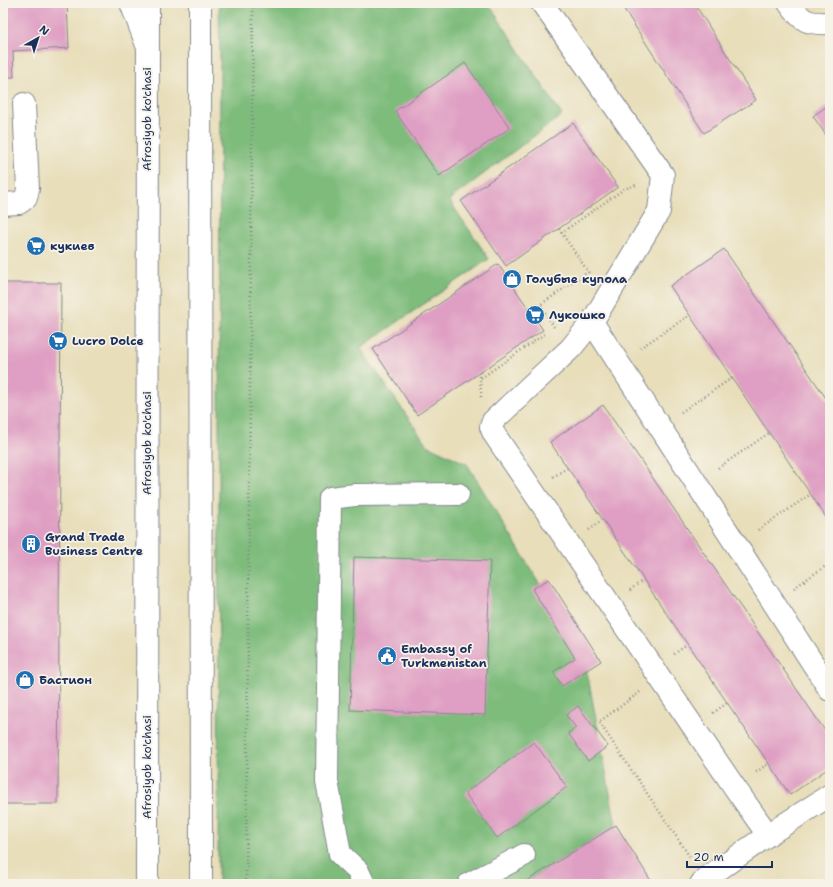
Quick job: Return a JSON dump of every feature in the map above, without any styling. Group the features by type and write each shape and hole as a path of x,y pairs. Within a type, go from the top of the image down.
{"main road":[{"path":"131,3 147,45"},
{"name":"Afrosiyob ko'chasi","path":"147,884 148,3"},
{"path":"200,3 201,884"},
{"path":"542,3 663,175 659,211 592,322 571,348 493,422 491,427 494,434 734,788 768,835"},
{"path":"789,3 797,15 812,24 830,23"},
{"path":"3,204 19,203 26,198 28,189 24,104"},
{"path":"592,322 830,690"},
{"path":"364,884 358,871 340,854 327,781 330,498 355,495 458,494"},
{"path":"703,882 768,835 830,795"},
{"path":"469,884 524,855"}],"path":[{"path":"246,884 253,3"},
{"path":"561,233 624,189 663,175"},
{"path":"558,229 606,298"},
{"path":"481,378 555,327 540,305 588,272"},
{"path":"618,363 690,315"},
{"path":"660,427 732,378"},
{"path":"696,483 769,433"},
{"path":"736,545 811,494"},
{"path":"773,603 830,563"},
{"path":"660,677 600,722 703,882"}],"green space":[{"path":"219,3 488,3 562,115 449,200 489,259 360,348 427,445 467,464 584,656 616,825 522,884 218,884"}],"building":[{"path":"3,3 67,3 69,48 13,51 14,77 3,77"},
{"path":"620,3 694,3 756,100 704,133"},
{"path":"465,63 510,128 439,176 395,111"},
{"path":"830,104 830,141 813,116"},
{"path":"573,123 618,187 506,266 461,201"},
{"path":"724,249 830,404 830,523 670,286"},
{"path":"498,264 543,330 417,415 373,349"},
{"name":"Grand Trade Business Centre","path":"3,283 61,283 58,804 3,804"},
{"path":"603,405 830,738 830,767 790,795 550,442"},
{"path":"354,557 490,561 485,715 350,710"},
{"path":"549,579 601,661 562,686 553,672 575,658 532,589"},
{"path":"578,706 608,746 588,761 568,733 576,728 566,715"},
{"path":"534,742 567,787 497,838 465,793"},
{"path":"616,825 653,884 522,884"}],"place":[{"name":"кукиев","path":"36,246"},
{"name":"Голубые купола","path":"512,279"},
{"name":"Лукошко","path":"535,315"},
{"name":"Lucro Dolce","path":"58,341"},
{"name":"Grand Trade Business Centre","path":"31,544"},
{"name":"Embassy of Turkmenistan","path":"387,656"},
{"name":"Бастион","path":"25,680"}]}
